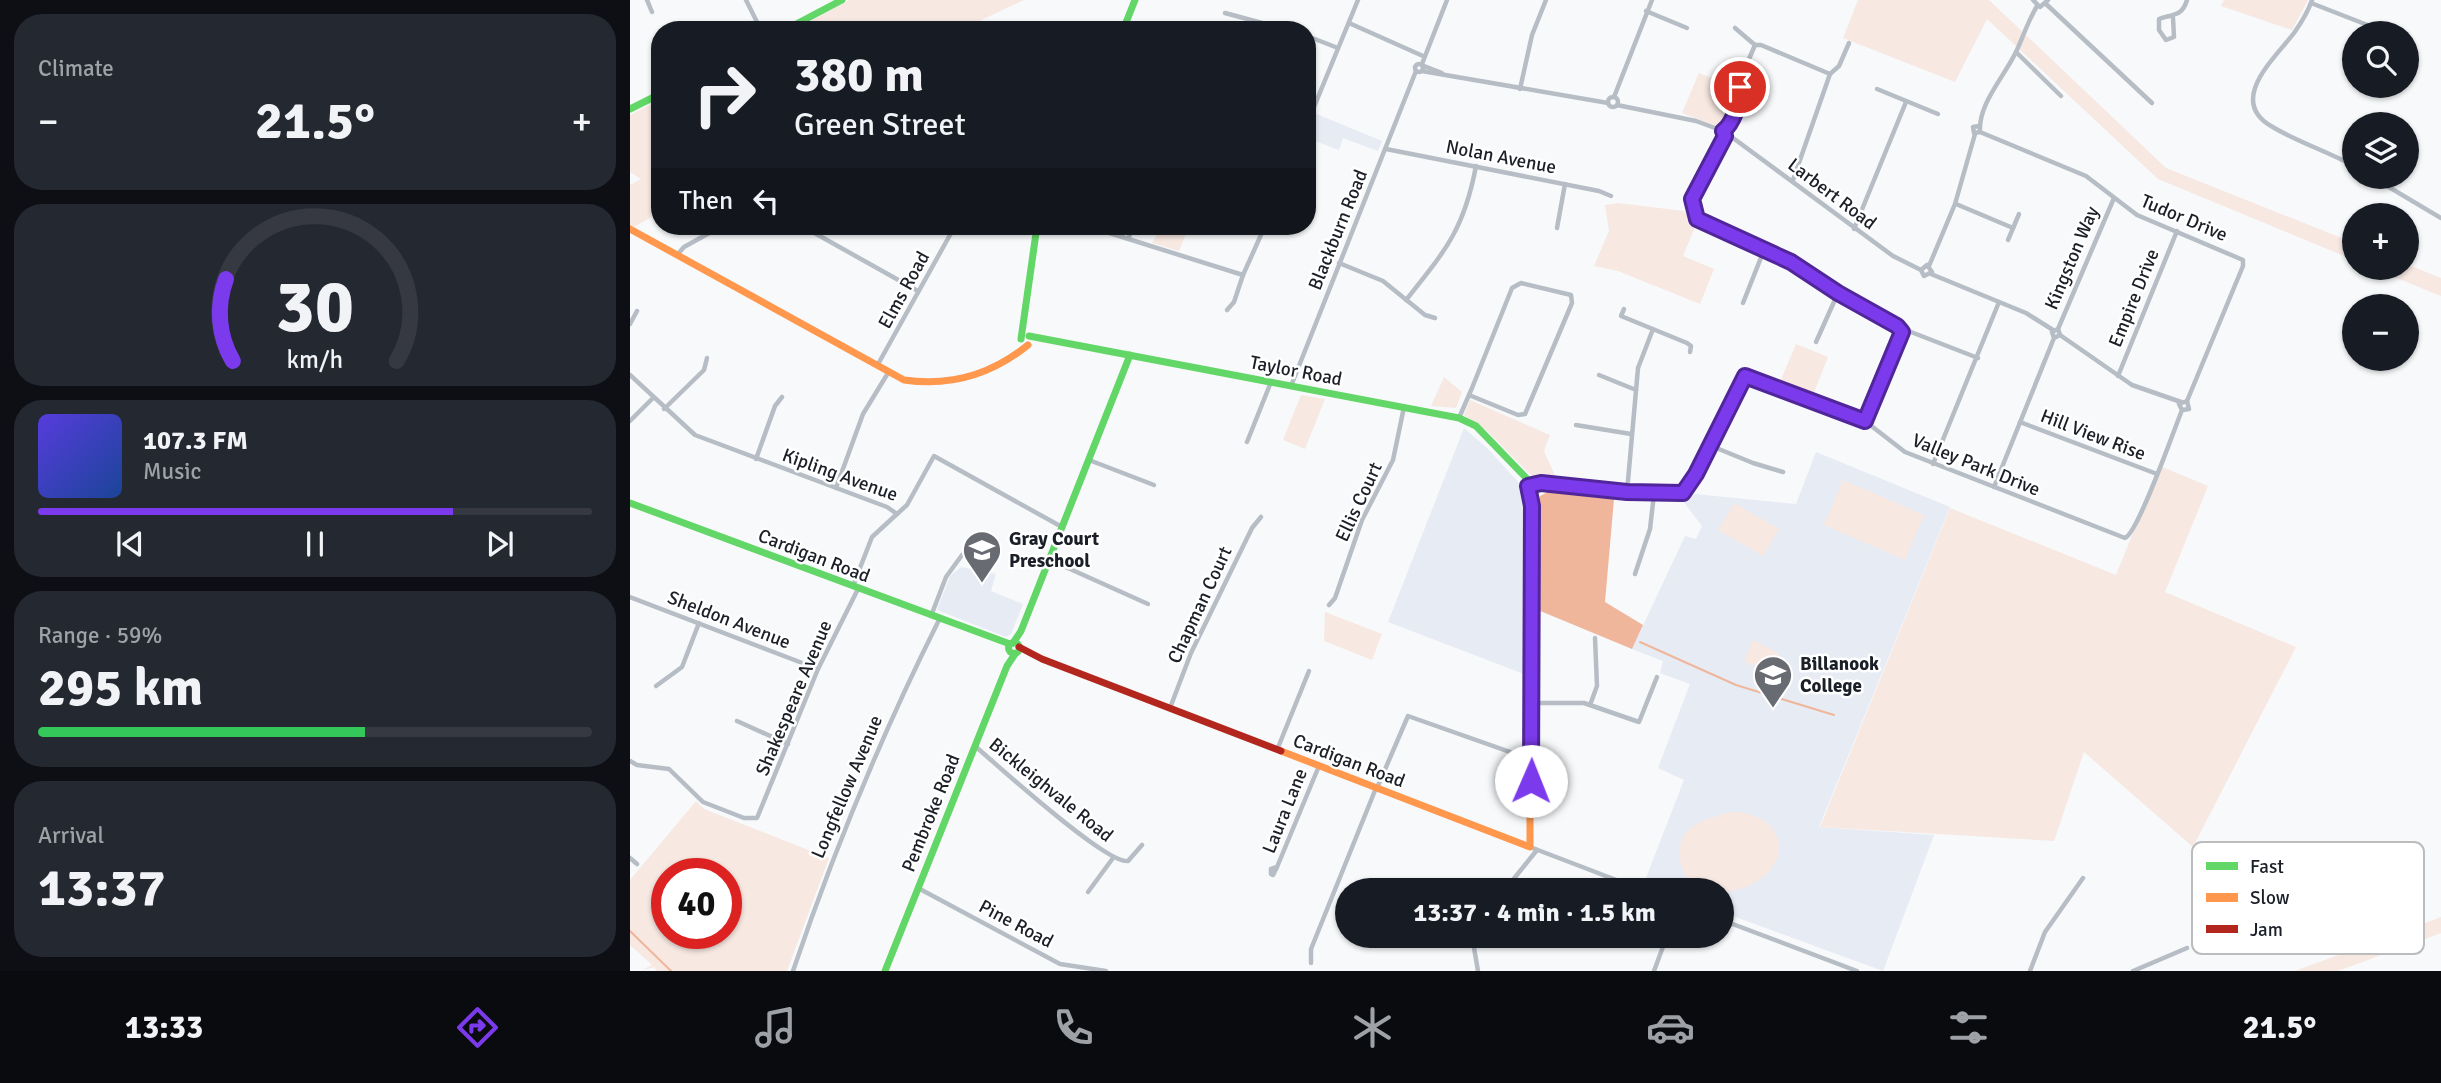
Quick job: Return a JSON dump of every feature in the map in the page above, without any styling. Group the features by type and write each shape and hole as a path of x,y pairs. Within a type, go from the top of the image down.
{"street":[{"path":"647,0 652,12"},
{"path":"746,0 756,21"},
{"path":"802,21 842,0"},
{"path":"1127,21 1135,0"},
{"path":"1316,102 1358,0"},
{"name":"Blackburn Road","path":"1291,386 1447,0"},
{"path":"1520,89 1532,35 1546,0"},
{"path":"1617,105 1614,97 1652,0"},
{"path":"2033,0 2037,6"},
{"path":"2173,18 2174,37 2166,40 2161,35 2158,21 2162,18 2173,18 2184,8 2187,0"},
{"path":"2342,159 2272,127 2255,109 2253,93 2256,81 2296,31 2311,1 2358,21"},
{"path":"2152,103 2047,2 2037,6 2016,52 1990,95 1955,204 1929,266 1931,274 2026,313 2055,330 2132,385 2184,401 2157,474"},
{"path":"1646,11 1687,28"},
{"path":"1225,13 1255,21"},
{"path":"1349,23 1423,56"},
{"path":"1735,28 1755,45 1830,74"},
{"path":"1316,39 1338,48"},
{"path":"1793,180 1830,74 1839,66 1849,43"},
{"path":"1755,45 1740,80 1739,101 1709,172 1697,187 1692,210 1705,224 1791,262 1838,293 1897,326 1902,332"},
{"path":"2016,52 2061,96"},
{"path":"1420,68 1520,89 1608,103 1609,98 1614,97"},
{"path":"1877,89 1938,114"},
{"path":"630,109 651,98"},
{"path":"1854,229 1906,102"},
{"name":"Larbert Road","path":"1608,103 1612,107 1617,105 1696,121 1726,133 1893,256 1921,270 1924,276 1931,274"},
{"name":"Tudor Drive","path":"1978,130 2086,177 2137,215 2239,257 2243,266 2184,401 2189,409 2182,410"},
{"name":"Nolan Avenue","path":"1386,149 1565,184 1611,196"},
{"path":"1406,300 1451,243 1468,201 1476,166"},
{"path":"1557,228 1565,184"},
{"path":"2392,189 2441,218"},
{"name":"Kingston Way","path":"2055,330 2114,198"},
{"path":"1955,204 2013,228"},
{"path":"2008,240 2019,214"},
{"name":"Taylor Road","path":"630,229 888,373 922,384 942,383 984,372 1019,353 1026,339 1130,355 1459,418 1476,425 1532,489"},
{"name":"Empire Drive","path":"2118,376 2177,231"},
{"path":"677,255 684,247 706,235"},
{"path":"818,235 918,291"},
{"name":"Elms Road","path":"877,367 950,235"},
{"path":"1026,339 1036,235"},
{"path":"1121,235 1243,275"},
{"path":"1227,310 1234,302 1261,235"},
{"path":"1743,303 1765,250"},
{"path":"1339,263 1382,281 1425,315 1435,318"},
{"path":"1921,270 1929,266"},
{"path":"1459,418 1514,285 1521,283 1571,295 1572,303 1525,414 1517,415 1469,395"},
{"path":"1816,342 1838,293"},
{"path":"1933,464 1999,302"},
{"path":"1624,309 1621,316 1687,343 1691,346 1690,352"},
{"path":"630,324 637,311"},
{"path":"1627,492 1640,361 1653,329"},
{"path":"2054,338 2055,330"},
{"path":"1902,332 1910,332 1978,358"},
{"path":"1865,421 1902,332"},
{"path":"2054,338 2060,335"},
{"name":"Kingston Way","path":"1994,487 2054,338"},
{"name":"Pembroke Road","path":"885,971 1130,355"},
{"path":"664,409 704,370 707,358"},
{"path":"836,488 863,414 888,373"},
{"path":"1600,374 1636,390"},
{"name":"Kipling Avenue","path":"630,375 689,432 897,514 906,505 934,456 1062,527"},
{"name":"Valley Park Drive","path":"1709,445 1742,378 1754,376 1865,421 1898,448 1933,464 2119,538 2130,536 2157,474"},
{"path":"1247,442 1271,382"},
{"path":"756,459 775,406 782,397"},
{"path":"630,421 653,398"},
{"name":"Ellis Court","path":"1329,605 1335,598 1362,520 1393,460 1404,407"},
{"name":"Hill View Rise","path":"2020,422 2157,474"},
{"path":"1576,425 1631,434"},
{"path":"1513,878 1533,848 1532,489 1560,485 1674,495 1687,489 1709,445 1783,472"},
{"path":"1089,460 1154,485"},
{"path":"1634,574 1650,529 1654,494"},
{"name":"Cardigan Road","path":"630,503 1611,878"},
{"name":"Shakespeare Avenue","path":"630,761 637,765 669,769 703,802 744,818 757,818 818,669 855,588 872,537 897,514"},
{"name":"Chapman Court","path":"1170,708 1191,653 1252,528 1261,517"},
{"name":"Longfellow Avenue","path":"793,971 834,854 935,618 946,577 962,555"},
{"path":"1049,560 1147,604"},
{"name":"Sheldon Avenue","path":"630,597 818,669"},
{"path":"656,686 682,667 699,623"},
{"path":"1590,705 1597,685 1595,638"},
{"path":"1277,750 1309,671"},
{"path":"1532,703 1590,705 1639,722 1657,677"},
{"path":"1311,962 1315,939 1408,716 1531,759"},
{"path":"737,721 788,744"},
{"name":"Bickleighvale Road","path":"975,746 1072,828 1113,858 1121,862 1128,861 1142,845"},
{"name":"Laura Lane","path":"1277,867 1319,766"},
{"path":"1088,892 1113,858"},
{"path":"630,859 637,864"},
{"path":"2030,971 2045,932 2083,878"},
{"name":"Pine Road","path":"918,888 1060,964 1106,971"},
{"path":"1734,925 1857,971"},
{"path":"1474,948 1478,971"},
{"path":"1654,971 1663,948"},
{"path":"2133,971 2187,948"}],"shaded area":[{"path":"849,0 1024,0 979,21 810,21"},
{"path":"1858,0 1989,0 2166,168 2342,238 2342,255 2158,179 1987,19 1955,82 1843,38"},
{"path":"2224,0 2308,0 2292,30 2221,6"},
{"path":"1699,73 1737,89 1733,110 1721,128 1682,113"},
{"path":"651,104 651,217 634,227 630,225 630,185 641,179 630,172 630,115"},
{"path":"1316,114 1382,141 1378,151 1343,138 1339,150 1316,141"},
{"path":"1618,203 1684,211 1695,227 1683,256 1714,269 1700,304 1618,271 1594,266 1609,231 1605,205"},
{"path":"1157,235 1185,235 1179,251 1152,243"},
{"path":"2419,269 2441,278 2441,296 2402,280 2419,280"},
{"path":"1796,344 1828,357 1813,395 1780,382"},
{"path":"1444,377 1462,392 1456,408 1431,406"},
{"path":"1301,395 1325,399 1305,449 1283,440"},
{"path":"1470,400 1550,435 1544,451 1557,480 1533,477 1487,431 1464,415"},
{"path":"1464,428 1488,449 1521,485 1524,511 1524,674 1388,622"},
{"name":"Billanook College","path":"1816,452 1950,507 1819,827 1934,835 1883,971 1734,916 1734,878 1646,878 1684,780 1658,768 1690,684 1660,673 1663,661 1632,649 1685,536 1696,539 1702,526 1683,501 1695,494 1796,504"},
{"path":"2160,466 2208,486 2165,592 2296,647 2192,846 2084,752 2054,841 1820,827 1950,508 2116,575"},
{"path":"1843,480 1924,515 1905,560 1824,525"},
{"path":"1550,491 1614,499 1605,602 1643,625 1632,649 1533,608 1538,505 1540,496"},
{"path":"1734,503 1779,529 1763,556 1718,530"},
{"path":"961,567 996,574 991,591 1023,604 1011,634 1006,637 937,610 950,576"},
{"path":"1325,612 1382,634 1372,660 1324,641"},
{"path":"1753,640 1778,653 1771,671 1744,662"},
{"path":"696,801 704,809 829,858 787,971 657,971 654,967 641,971 652,965 630,945 630,880"},
{"path":"1739,812 1766,822 1777,835 1779,844 1777,860 1772,868 1754,883 1734,890 1734,878 1687,878 1681,867 1682,839 1686,832 1706,819"},
{"path":"2441,917 2441,933 2424,939 2424,923"},
{"path":"2341,954 2384,954 2338,971 2295,971"}],"waterway":[{"path":"1640,642 1736,685 1834,715"},
{"path":"630,931 671,971"}],"traffic: fast":[{"path":"802,21 842,0"},
{"path":"1127,21 1135,0"},
{"path":"630,109 651,98"},
{"path":"1021,339 1036,235"},
{"path":"1029,336 1459,418 1476,426 1532,484"},
{"path":"1013,643 1021,631 1130,355"},
{"path":"1530,493 1530,702"},
{"path":"630,503 1010,644"},
{"path":"1014,643 1018,644 1019,648 1018,652 1014,653 1010,652 1009,648 1010,644 1014,643"},
{"path":"885,971 1007,666 1015,654"}],"traffic: slow":[{"path":"630,229 904,380 938,382 970,376 1000,364 1028,345"},
{"path":"1532,484 1537,489 1532,494 1527,489 1532,484"},
{"path":"1281,751 1530,847 1530,702"}],"traffic: jam":[{"path":"1019,647 1042,659 1281,751"}],"place":[{"name":"Gray Court Preschool","path":"982,584"},
{"name":"Billanook College","path":"1773,709"}],"route":[{"path":"1531,781 1532,506 1528,486 1541,483 1627,492 1674,495 1683,493 1696,474 1742,378 1750,375 1865,421 1902,332 1897,326 1838,293 1791,262 1697,219 1692,210 1692,199 1697,187 1709,172 1725,136 1722,133 1727,129 1739,101 1740,87"}]}
